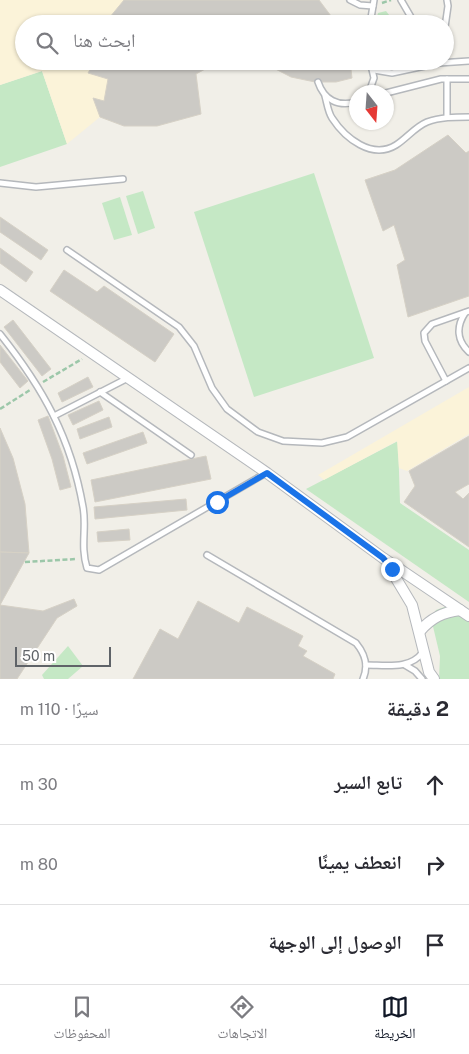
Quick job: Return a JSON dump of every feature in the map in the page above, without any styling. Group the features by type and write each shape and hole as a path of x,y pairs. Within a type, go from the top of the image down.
{"street":[{"path":"0,290 267,473 383,558 469,616"},
{"path":"383,558 406,592 420,631 427,664 434,679"},
{"path":"420,631 433,618 442,613 460,610"},
{"path":"426,679 427,664"}],"lane":[{"path":"350,0 360,5 374,3"},
{"path":"401,0 410,15"},
{"path":"447,0 447,15"},
{"path":"454,62 469,61"},
{"path":"372,85 374,70 392,73 404,70"},
{"path":"447,79 447,117"},
{"path":"394,91 447,79 469,79"},
{"path":"318,82 325,96 331,116 341,130 357,143 374,150 387,149 397,145 417,127 428,122 447,117 469,117"},
{"path":"325,96 338,104 349,103"},
{"path":"0,183 36,187 123,179"},
{"path":"67,250 179,327 194,346 212,388 227,409 247,426 270,438 309,444 341,439 359,431 469,368"},
{"path":"446,380 425,341 424,333 432,324 467,312"},
{"path":"467,312 459,332 463,346 469,352"},
{"path":"0,334 28,370 37,385 54,416 71,456 84,510 84,558 87,568 99,570 267,473"},
{"path":"54,416 128,378"},
{"path":"100,392 191,455"},
{"path":"207,555 356,644 363,653 366,665 363,679"},
{"path":"366,665 405,664 416,659 424,649"},
{"path":"405,664 422,679"}],"path":[{"path":"0,409 92,353"},
{"path":"25,562 84,558"}],"green space":[{"path":"386,11 389,15 377,15 378,13"},
{"path":"42,71 67,144 0,167 0,85"},
{"path":"314,173 374,358 254,397 194,212"},
{"path":"143,191 155,228 138,234 126,196"},
{"path":"120,197 132,235 114,240 102,203"},
{"path":"398,441 400,503 469,550 469,602 306,489"},
{"path":"447,606 469,621 469,679 439,679 440,656 431,618 436,610"},
{"path":"68,646 83,666 68,679 44,679 42,675"}],"sand":[{"path":"0,0 124,0 112,15 15,15 15,70 90,70 89,73 108,79 104,101 94,99 100,117 67,144 42,71 0,85"},
{"path":"469,387 469,434 407,471 399,468 397,441 324,480 318,475"}],"building":[{"path":"124,0 319,0 330,15 112,15"},
{"path":"90,70 203,70 196,74 201,114 157,126 124,126 100,117 93,98 104,101 108,79 88,73"},
{"path":"277,70 351,70 352,78 336,82 315,82 291,77"},
{"path":"448,135 466,153 469,151 469,296 408,317 397,265 405,260 394,225 383,231 365,180 395,170"},
{"path":"0,217 48,250 41,260 0,232"},
{"path":"0,248 33,272 26,282 0,263"},
{"path":"64,270 97,292 104,286 174,334 155,362 50,291"},
{"path":"13,320 51,369 42,376 4,327"},
{"path":"0,345 28,381 20,388 0,362"},
{"path":"88,377 93,387 62,402 58,393"},
{"path":"99,401 103,410 73,425 68,415"},
{"path":"48,416 63,456 71,487 60,490 52,459 38,420"},
{"path":"109,417 112,427 80,439 77,429"},
{"path":"0,428 13,458 25,504 29,553 0,552"},
{"path":"143,432 147,443 87,464 83,453"},
{"path":"469,436 469,484 455,492 463,499 469,493 469,547 404,502 415,486 409,471"},
{"path":"206,456 211,479 95,502 91,480"},
{"path":"186,499 187,510 95,519 94,507"},
{"path":"129,529 130,540 98,542 97,532"},
{"path":"0,552 29,553 0,605"},
{"path":"74,599 77,606 57,618 17,679 0,679 0,605 43,611"},
{"path":"198,601 239,623 247,607 303,636 298,646 307,651 303,656 335,674 333,679 133,679 160,629 178,639"}],"route":[{"path":"217,502 267,473 383,558 392,569"}]}
